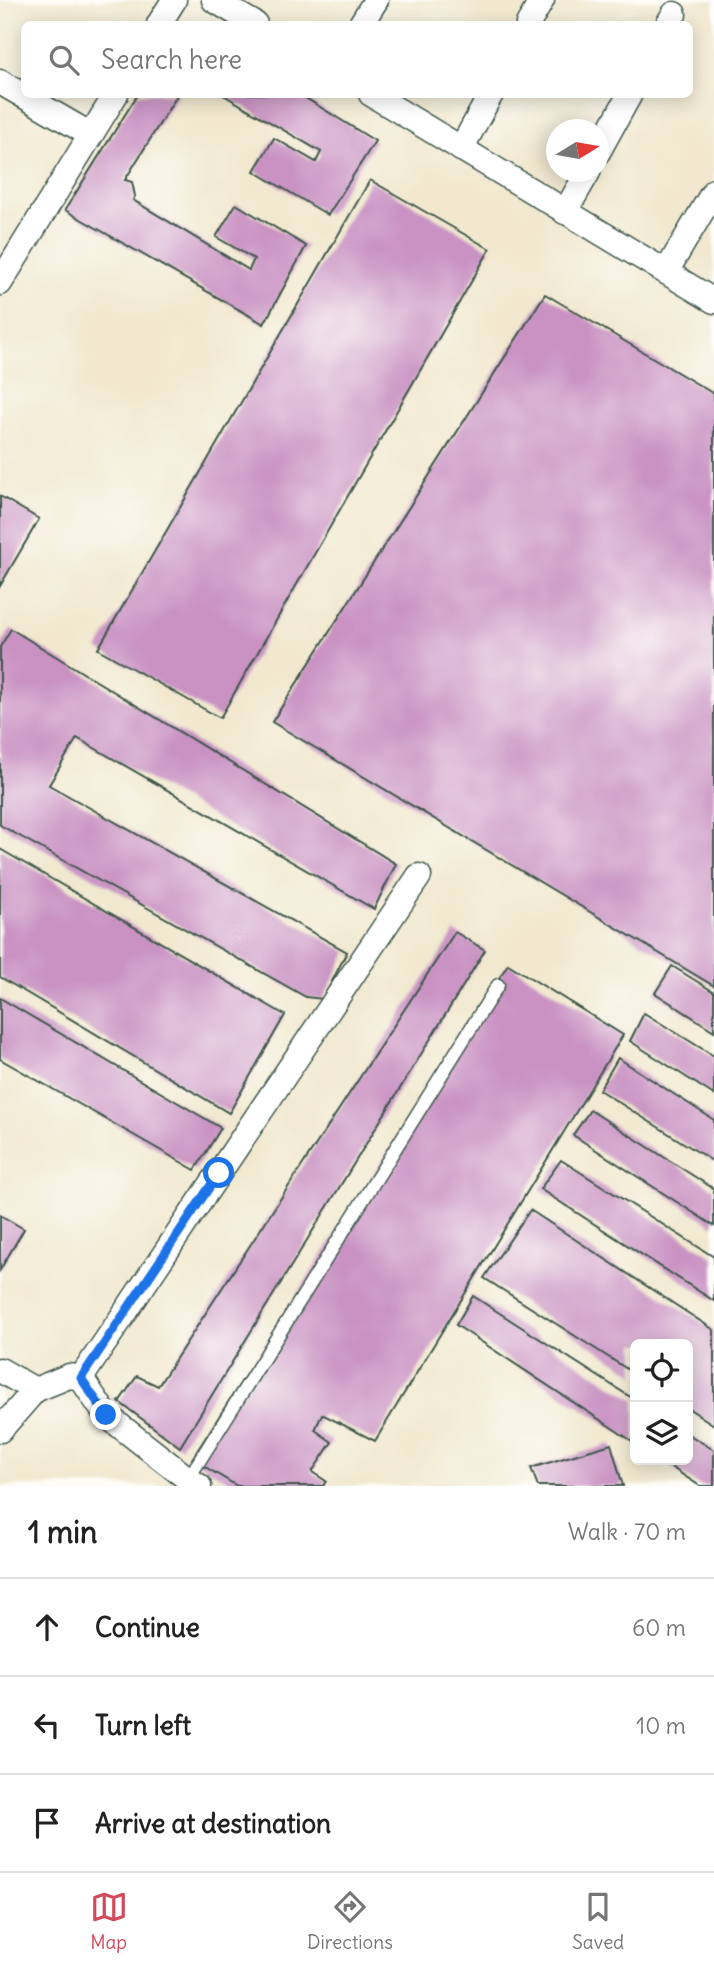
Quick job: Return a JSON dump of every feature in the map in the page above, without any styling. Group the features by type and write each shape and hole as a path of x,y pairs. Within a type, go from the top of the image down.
{"street":[{"path":"161,21 174,0"},
{"path":"214,0 250,21"},
{"path":"363,21 376,0"},
{"path":"530,21 542,0"},
{"path":"0,82 21,94"},
{"path":"27,98 91,135"},
{"path":"0,283 8,253 91,135 114,98"},
{"path":"378,98 714,301"},
{"path":"461,149 489,98"},
{"path":"609,132 628,98"},
{"path":"565,212 582,182"},
{"path":"666,272 714,191"},
{"path":"81,1378 419,876"},
{"path":"0,1370 35,1390"},
{"path":"0,1430 35,1390 69,1376 81,1378 106,1415 194,1483"}],"lane":[{"path":"194,1483 498,985"}],"building":[{"path":"135,98 176,98 125,180 132,182 135,196 133,200 249,270 254,259 216,237 236,204 306,246 264,324 65,210"},
{"path":"229,98 305,98 375,141 328,215 254,171 274,138 316,162 321,152"},
{"path":"370,180 490,249 220,718 98,649"},
{"path":"545,294 714,394 714,986 272,722"},
{"path":"0,496 39,519 0,586"},
{"path":"11,629 396,864 374,909 77,738 49,785 347,952 323,999 306,997 0,825 0,647"},
{"path":"0,849 285,1015 229,1113 0,977"},
{"path":"455,932 485,950 180,1447 119,1402 137,1376 158,1386"},
{"path":"508,964 623,1035 375,1441 322,1414 315,1430 332,1442 312,1472 326,1481 323,1486 237,1486 192,1459"},
{"path":"672,966 714,992 714,1031 655,993"},
{"path":"0,998 221,1128 195,1170 0,1059"},
{"path":"644,1013 714,1056 714,1095 630,1041"},
{"path":"618,1058 714,1120 714,1162 599,1090"},
{"path":"590,1110 714,1189 714,1226 573,1135"},
{"path":"561,1160 714,1257 714,1301 540,1189"},
{"path":"530,1210 714,1330 714,1425 693,1411 693,1339 630,1339 630,1371 484,1278"},
{"path":"0,1215 24,1229 0,1270"},
{"path":"473,1296 630,1397 630,1440 456,1325"},
{"path":"693,1437 714,1450 714,1486 700,1486 668,1465 693,1465"},
{"path":"611,1444 623,1486 538,1486 531,1468"}],"route":[{"path":"106,1415 81,1378 219,1173"}]}
